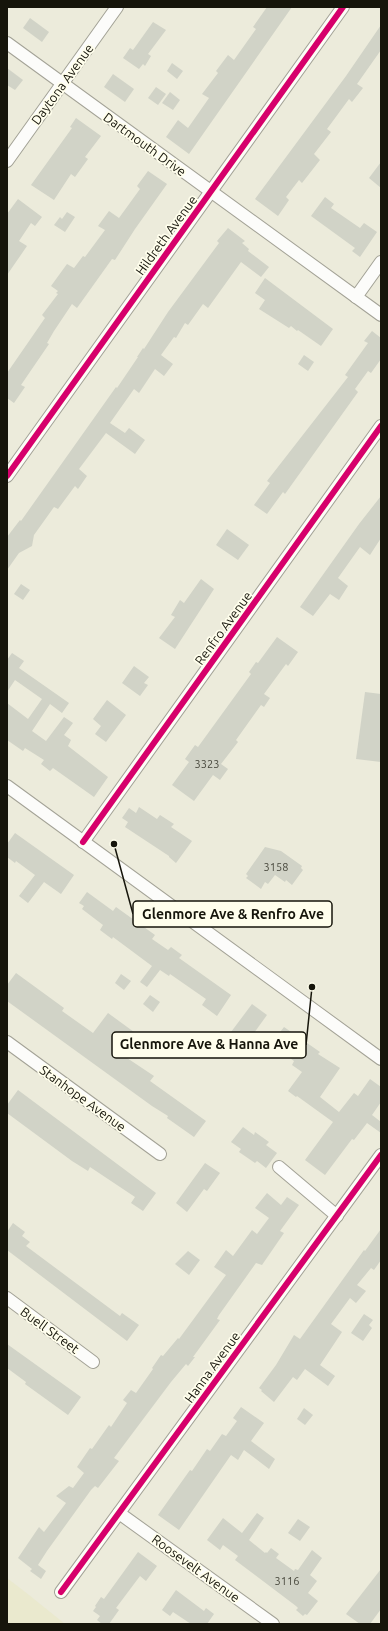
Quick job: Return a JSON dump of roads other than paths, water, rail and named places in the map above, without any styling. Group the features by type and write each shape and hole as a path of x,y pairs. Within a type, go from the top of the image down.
{"street":[{"name":"Daytona Avenue","path":"7,161 117,7"},
{"name":"Hildreth Avenue","path":"7,476 343,7"},
{"name":"Dartmouth Drive","path":"7,43 381,315"},
{"path":"356,297 381,262"},
{"name":"Renfro Avenue","path":"83,842 381,426"},
{"path":"7,786 381,1059"},
{"name":"Stanhope Avenue","path":"7,1042 160,1154"},
{"name":"Hanna Avenue","path":"61,1592 381,1155"},
{"path":"279,1167 337,1216"},
{"name":"Buell Street","path":"7,1298 93,1362"},
{"name":"Roosevelt Avenue","path":"119,1513 273,1624"}],"place":[{"name":"Glenmore Ave & Renfro Ave","path":"114,844"},
{"name":"Glenmore Ave & Hanna Ave","path":"312,987"}]}
